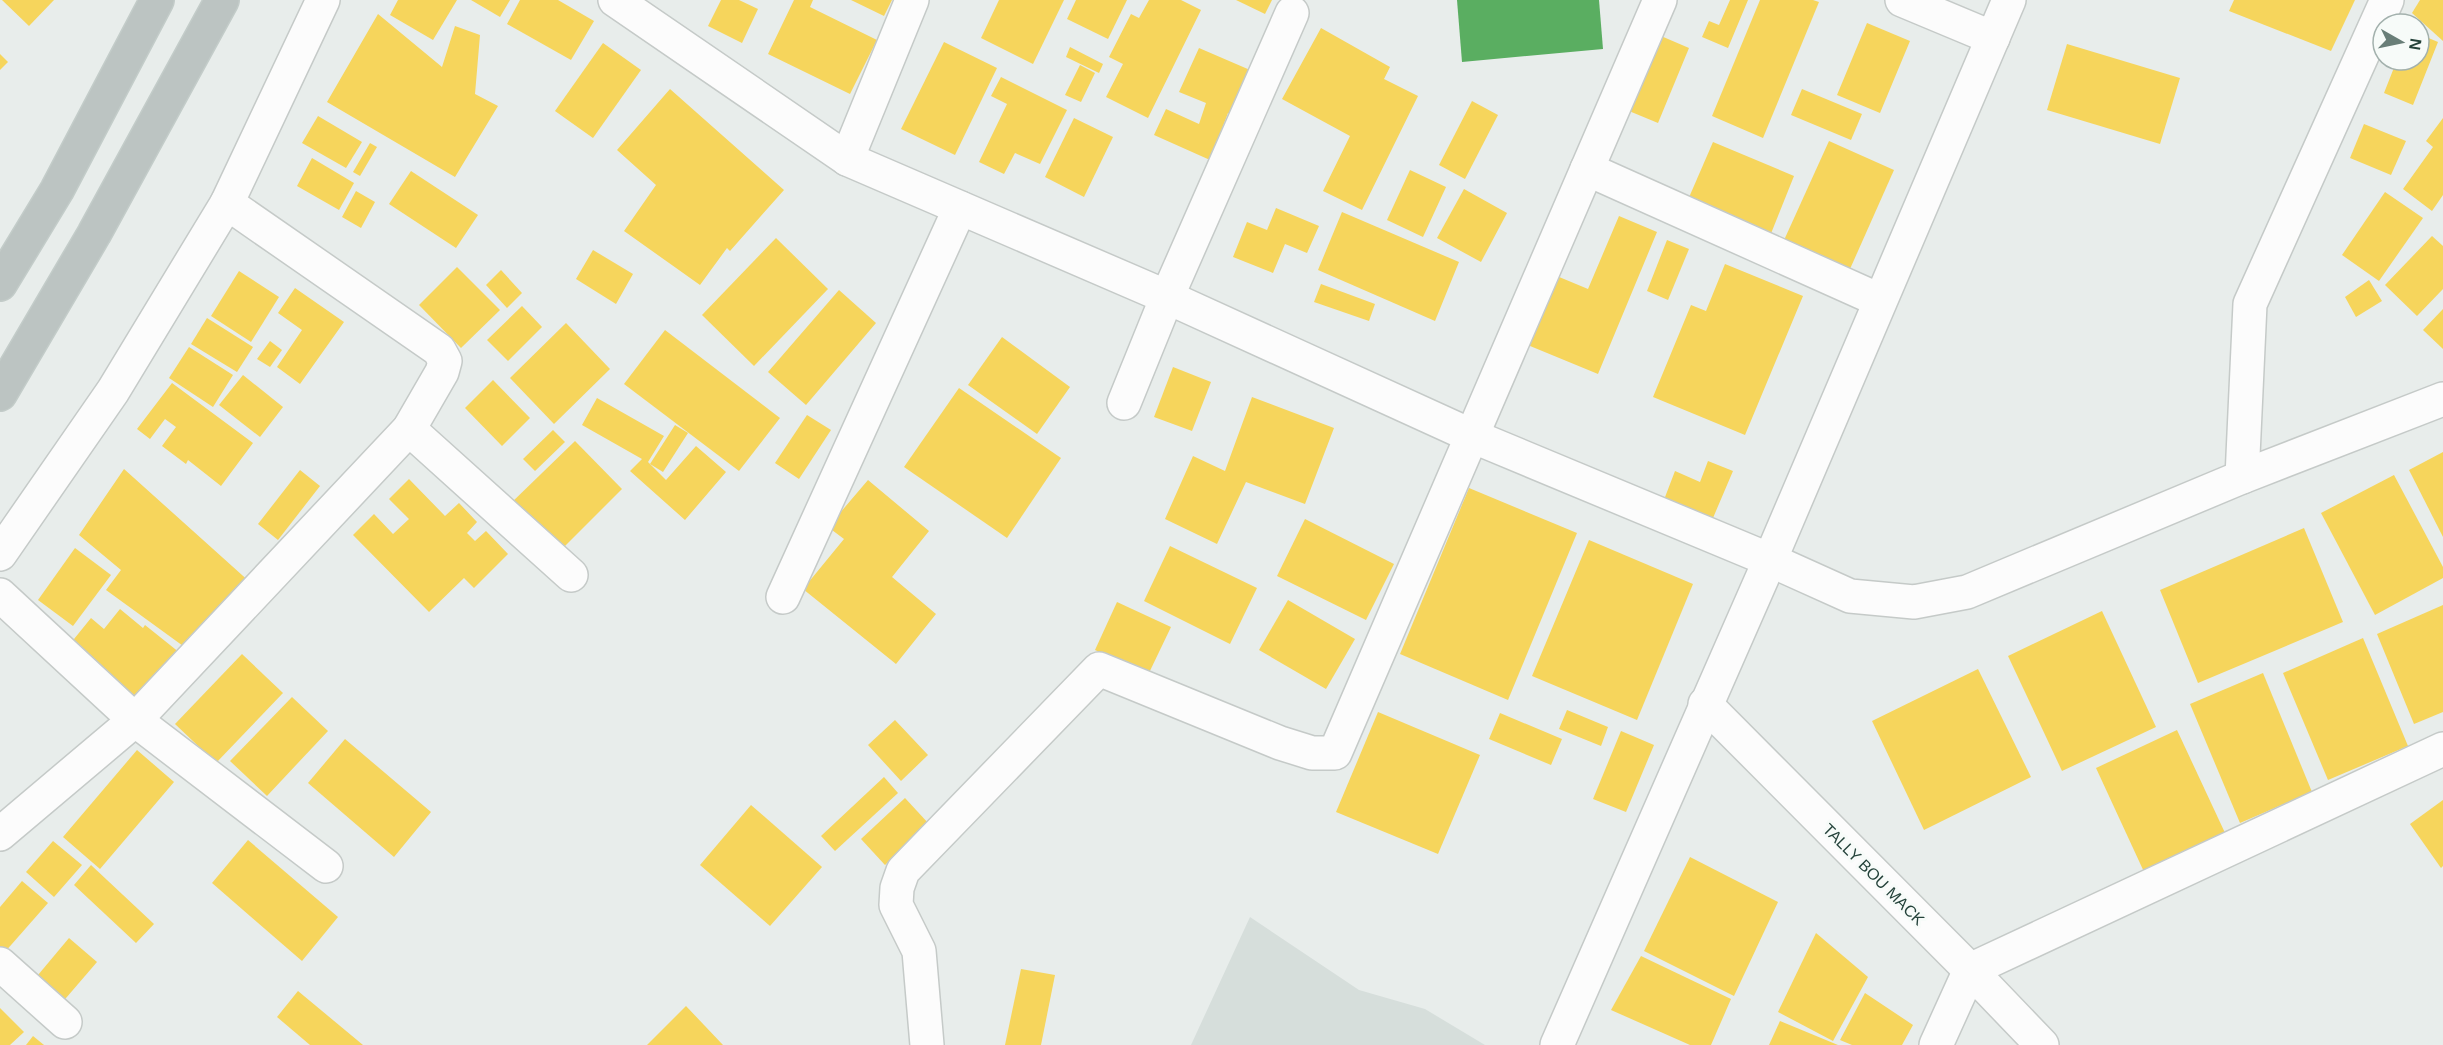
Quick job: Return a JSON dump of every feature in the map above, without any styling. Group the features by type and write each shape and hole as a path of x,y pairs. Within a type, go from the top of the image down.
{"highway":[{"path":"0,284 57,190 157,0"},
{"path":"0,394 94,234 222,0"}],"street":[{"path":"0,554 113,391 227,203 323,0"},
{"path":"615,0 847,159 1167,297 1472,436 1770,560 1850,596 1914,602 1967,592 2242,477 2443,399"},
{"path":"847,159 912,0"},
{"path":"927,1045 919,951 896,905 897,888 903,871 1099,669 1280,743 1312,753 1335,753 1660,0"},
{"path":"1902,0 1993,38"},
{"path":"1557,1045 1770,560 1879,300 2009,0"},
{"path":"2242,477 2250,304 2387,0"},
{"path":"1124,404 1167,297 1292,13"},
{"path":"1587,169 1879,300"},
{"path":"0,834 135,720 409,429 442,372 445,361 439,350 227,203"},
{"path":"783,597 960,208"},
{"path":"409,429 571,575"},
{"path":"0,595 135,720 326,866"},
{"name":"TALLY BOU MACK","path":"1705,704 2042,1045"},
{"path":"1936,1045 1970,970 2443,749"},
{"path":"0,964 65,1022"}],"shaded area":[{"path":"1250,917 1359,990 1425,1009 1485,1045 1191,1045"}],"building: Logements":[{"path":"2,0 54,0 29,26"},
{"path":"398,0 457,0 433,40 390,15"},
{"path":"471,0 510,0 500,17"},
{"path":"520,0 558,0 594,21 571,60 507,24"},
{"path":"721,0 739,0 758,9 742,43 708,26"},
{"path":"794,0 813,0 810,7 877,40 850,94 768,54"},
{"path":"851,0 892,0 884,16"},
{"path":"999,0 1064,0 1033,64 981,38"},
{"path":"1076,0 1127,0 1108,39 1067,19"},
{"path":"1149,0 1181,0 1201,10 1148,118 1106,97 1123,64 1109,57 1131,14 1139,18"},
{"path":"1236,0 1272,0 1265,14"},
{"path":"1730,0 1748,0 1728,48 1702,37 1709,21 1719,25"},
{"path":"1760,0 1819,2 1763,138 1712,116"},
{"path":"2234,0 2355,0 2331,51 2229,11"},
{"path":"2420,0 2443,0 2443,41 2431,30 2431,12 2413,12"},
{"path":"378,14 442,67 455,26 480,35 475,94 498,106 455,177 327,102"},
{"path":"1867,23 1910,41 1880,113 1837,95"},
{"path":"1321,28 1390,67 1384,79 1418,96 1362,210 1323,191 1350,136 1282,99"},
{"path":"1661,36 1689,48 1658,123 1629,111"},
{"path":"2431,39 2438,42 2431,60"},
{"path":"944,42 997,68 955,155 901,129"},
{"path":"603,43 641,70 593,138 555,111"},
{"path":"2067,44 2180,78 2160,144 2047,110"},
{"path":"1070,47 1103,64 1099,73 1066,57"},
{"path":"1199,48 1257,73 1238,117 1228,113 1210,160 1154,135 1166,109 1199,124 1206,103 1179,92"},
{"path":"0,54 8,62 0,70"},
{"path":"1080,65 1095,73 1081,102 1065,95"},
{"path":"2392,72 2426,72 2413,105 2384,93"},
{"path":"1001,77 1067,110 1040,164 1015,153 1004,174 979,162 1007,104 991,96"},
{"path":"670,89 784,190 730,251 727,248 700,285 624,231 656,185 617,150"},
{"path":"1802,89 1862,114 1851,140 1791,115"},
{"path":"1472,101 1498,115 1465,179 1439,165"},
{"path":"318,116 362,142 346,168 302,143"},
{"path":"1074,118 1113,137 1084,197 1045,177"},
{"path":"2443,118 2443,195 2432,211 2403,189 2433,147 2426,141"},
{"path":"2364,124 2406,141 2391,175 2350,158"},
{"path":"1829,141 1894,170 1846,278 1780,249"},
{"path":"1713,142 1794,176 1770,236 1687,202"},
{"path":"370,143 377,147 360,176 353,172"},
{"path":"312,158 354,183 339,210 297,186"},
{"path":"1410,170 1446,187 1423,237 1387,220"},
{"path":"411,171 478,215 456,248 389,204"},
{"path":"1464,189 1507,213 1481,262 1437,238"},
{"path":"356,191 375,202 361,228 342,217"},
{"path":"2385,192 2423,218 2379,281 2342,255"},
{"path":"1276,208 1319,226 1307,253 1285,244 1273,273 1233,257 1247,222 1267,230"},
{"path":"1342,212 1459,262 1435,321 1318,270"},
{"path":"1619,216 1657,232 1598,374 1523,343 1552,274 1588,289"},
{"path":"2432,236 2443,246 2443,289 2417,316 2385,285"},
{"path":"776,238 828,289 754,366 702,315"},
{"path":"1667,240 1689,249 1668,300 1647,291"},
{"path":"593,250 633,274 616,304 576,279"},
{"path":"1725,264 1803,296 1745,435 1653,397 1691,305 1706,311"},
{"path":"457,267 500,310 461,348 419,305"},
{"path":"501,270 522,293 507,308 486,285"},
{"path":"239,271 279,297 251,342 211,316"},
{"path":"2369,280 2382,301 2356,317 2345,297"},
{"path":"1321,284 1375,304 1369,321 1314,302"},
{"path":"295,288 344,322 300,384 277,367 302,330 278,313"},
{"path":"839,290 876,323 806,405 768,372"},
{"path":"522,306 542,327 508,361 487,340"},
{"path":"2443,309 2443,349 2423,330"},
{"path":"207,318 253,347 237,372 191,344"},
{"path":"566,323 610,369 554,424 510,378"},
{"path":"665,330 780,418 739,471 624,384"},
{"path":"1002,337 1070,387 1037,434 968,385"},
{"path":"270,341 282,350 270,367 257,359"},
{"path":"189,347 233,375 213,407 169,378"},
{"path":"1173,367 1211,382 1192,431 1154,417"},
{"path":"243,375 283,407 260,437 219,405"},
{"path":"493,380 530,418 502,446 465,408"},
{"path":"172,383 253,443 221,486 188,460 186,464 162,446 176,427 165,419 150,439 137,429"},
{"path":"959,388 1061,458 1007,538 904,467"},
{"path":"1252,397 1334,428 1305,504 1246,482 1217,544 1165,519 1193,456 1225,471"},
{"path":"597,398 664,436 648,462 666,480 696,446 726,472 685,520 630,471 642,459 582,425"},
{"path":"807,415 831,430 799,479 775,463"},
{"path":"675,425 688,433 663,472 650,464"},
{"path":"553,430 565,442 535,471 523,459"},
{"path":"575,441 622,489 555,556 507,507"},
{"path":"2443,452 2443,537 2409,470"},
{"path":"1708,461 1733,471 1710,525 1662,505 1675,471 1700,482"},
{"path":"124,469 252,584 190,651 106,590 121,570 79,535"},
{"path":"300,470 320,486 278,540 258,524"},
{"path":"2394,475 2443,567 2443,578 2375,615 2321,513"},
{"path":"409,479 445,516 459,503 477,522 467,533 475,541 486,531 508,554 474,588 464,578 429,612 353,535 374,514 393,534 409,519 389,499"},
{"path":"868,480 929,531 892,577 936,614 896,664 803,589 844,539 828,527"},
{"path":"1469,488 1577,533 1508,700 1400,654"},
{"path":"1305,519 1394,564 1366,620 1277,576"},
{"path":"2304,528 2343,622 2198,683 2160,590"},
{"path":"1589,540 1693,584 1637,720 1532,676"},
{"path":"1170,546 1257,588 1230,644 1144,601"},
{"path":"75,548 111,575 73,626 38,600"},
{"path":"1288,600 1355,639 1326,689 1259,650"},
{"path":"1117,602 1171,627 1148,675 1095,650"},
{"path":"2443,605 2443,712 2414,724 2377,634"},
{"path":"120,609 143,628 145,625 180,653 135,707 70,644 91,618 104,629"},
{"path":"2102,611 2156,727 2062,771 2008,656"},
{"path":"2363,638 2408,746 2328,780 2283,673"},
{"path":"242,654 283,693 216,763 175,724"},
{"path":"1978,669 2031,777 1924,830 1872,721"},
{"path":"2263,673 2312,792 2240,823 2190,704"},
{"path":"292,697 328,731 267,796 230,761"},
{"path":"1567,710 1608,727 1601,746 1559,729"},
{"path":"1378,712 1480,755 1438,854 1336,812"},
{"path":"1500,713 1562,739 1551,765 1489,739"},
{"path":"895,720 928,755 901,781 868,745"},
{"path":"2177,730 2226,835 2145,874 2096,768"},
{"path":"1621,731 1654,745 1626,812 1593,799"},
{"path":"345,739 431,812 394,857 308,783"},
{"path":"137,750 174,782 100,869 63,837"},
{"path":"884,777 898,793 835,851 821,836"},
{"path":"905,798 929,824 885,865 861,839"},
{"path":"2443,800 2443,866 2441,868 2410,824"},
{"path":"751,805 822,867 770,926 700,865"},
{"path":"248,840 338,917 302,961 212,883"},
{"path":"53,841 82,865 54,897 26,872"},
{"path":"1690,857 1778,902 1734,996 1644,951"},
{"path":"91,865 154,924 136,943 74,885"},
{"path":"22,881 48,903 4,953 0,949 0,907"},
{"path":"1816,933 1868,977 1833,1041 1778,1012"},
{"path":"69,938 97,962 60,1005 33,981"},
{"path":"1641,956 1731,999 1711,1045 1690,1045 1611,1010"},
{"path":"1021,969 1055,975 1041,1045 1005,1045"},
{"path":"298,991 363,1045 310,1045 277,1017"},
{"path":"1865,993 1913,1025 1902,1045 1852,1045 1840,1040"},
{"path":"686,1006 723,1045 647,1045"},
{"path":"0,1008 24,1032 10,1045 0,1045"},
{"path":"1780,1021 1838,1045 1769,1045"},
{"path":"33,1036 44,1045 26,1045"}],"building: Public":[{"path":"1457,0 1599,0 1603,49 1462,62"}]}
